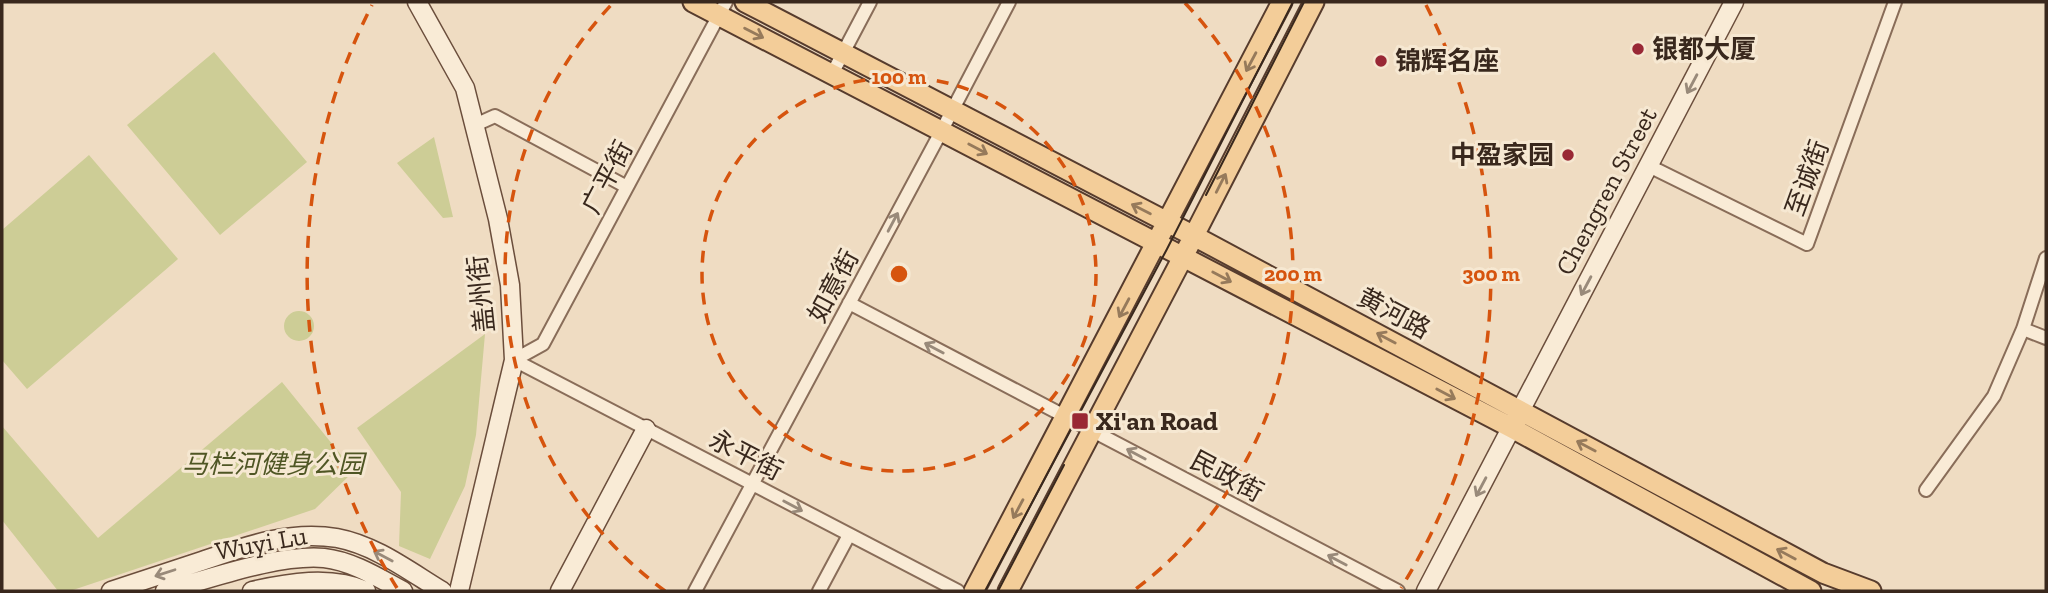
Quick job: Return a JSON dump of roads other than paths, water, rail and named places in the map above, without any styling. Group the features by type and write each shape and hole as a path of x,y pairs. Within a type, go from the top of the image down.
{"main road":[{"name":"黄河路","path":"693,2 722,8 832,74 1512,428 1811,591"},
{"name":"黄河路","path":"744,2 1521,410 1820,582 1871,591"},
{"path":"974,591 1282,2"},
{"path":"1008,591 1184,257 1314,2"}],"street":[{"name":"盖州街","path":"417,2 466,88 498,219 510,285 514,360 459,591"},
{"path":"832,74 870,2"},
{"name":"如意街","path":"695,591 1009,2"},
{"name":"Chengren Street","path":"1426,591 1734,2"},
{"name":"至诚街","path":"1649,166 1807,244 1895,2"},
{"name":"广平街","path":"514,360 543,344 722,8"},
{"path":"475,125 495,116 627,187"},
{"path":"1926,490 1994,396 2022,329 2046,258"},
{"name":"民政街","path":"849,303 1398,591"},
{"path":"2022,329 2046,338"},
{"name":"永平街","path":"514,360 958,591"},
{"path":"560,591 646,429"},
{"path":"819,591 849,535"},
{"path":"111,591 261,541 306,536 338,538 360,545 384,556 442,591"},
{"name":"Wuyi Lu","path":"165,591 271,562 324,558 363,569 403,591"},
{"path":"252,591 321,582 358,587 366,591"}],"tram line":[{"path":"985,591 1167,249 1293,2"},
{"path":"1206,195 1304,2"},
{"path":"998,591 1064,465"}],"place":[{"name":"银都大厦","path":"1638,49"},
{"name":"锦辉名座","path":"1381,61"},
{"name":"中盈家园","path":"1568,155"},
{"name":"Xi'an Road","path":"1080,421"}],"park label":[{"name":"马栏河健身公园","path":"273,464"}]}
